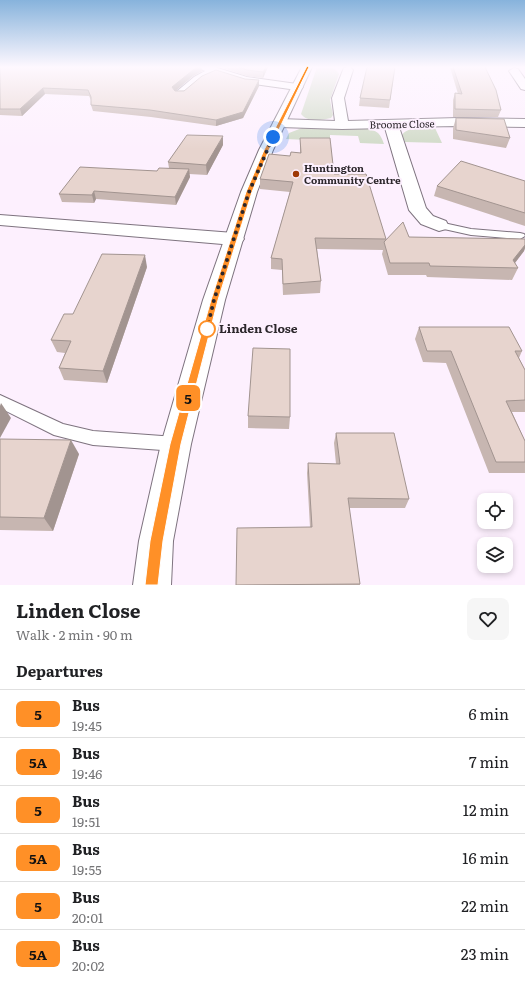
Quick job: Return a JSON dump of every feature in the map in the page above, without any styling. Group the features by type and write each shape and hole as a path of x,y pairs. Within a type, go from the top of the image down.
{"street":[{"path":"152,585 156,541 176,444 214,300 249,192 294,94"},
{"path":"339,94 338,98 342,125"},
{"name":"Broome Close","path":"280,123 342,125 525,123"},
{"path":"392,124 418,210 426,220 439,225"},
{"path":"0,220 234,239"}],"lane":[{"path":"439,225 471,232 520,236"},
{"path":"0,401 60,430 93,438 176,444"}],"green space":[{"path":"308,94 332,94 330,100 333,115 331,118 311,120 307,119 301,114"},
{"path":"302,128 364,128 378,133 384,144 360,143 358,136 330,135 330,141 286,139 289,133"},
{"path":"435,128 442,143 405,142 402,135 408,130 412,129"}],"building":[{"path":"0,94 36,94 20,109 0,109"},
{"path":"90,94 252,94 243,112 216,120 150,110 91,105"},
{"path":"361,94 391,94 390,100 360,98"},
{"path":"455,94 497,94 501,110 455,109"},
{"path":"456,118 504,119 510,138 456,130"},
{"path":"187,135 223,136 206,165 168,162"},
{"path":"300,138 330,138 334,174 366,174 386,239 315,238 321,281 283,284 282,259 271,258 293,182 260,179 269,154 290,156 291,152 301,153"},
{"path":"461,161 525,181 525,213 437,186"},
{"path":"80,167 157,171 159,168 189,169 175,197 94,191 92,195 59,194"},
{"path":"403,222 409,237 525,239 525,245 513,260 518,268 430,266 429,263 390,263 384,242"},
{"path":"102,254 145,255 103,371 59,368 71,341 51,340 64,314 73,314"},
{"path":"419,327 509,327 522,351 515,351 525,370 525,400 506,401 525,441 525,462 496,462 451,351 427,351"},
{"path":"253,348 290,349 290,417 248,416"},
{"path":"336,433 394,433 409,499 348,498 360,584 236,585 237,528 312,527 308,463 340,464"},
{"path":"0,439 71,440 44,518 0,517"}],"bus line":[{"name":"5","path":"152,585 156,541 176,444 214,300 249,192 266,150 293,94"}],"place":[{"name":"Huntington Community Centre","path":"296,174"},
{"name":"Linden Close","path":"207,329"}],"route":[{"path":"207,329 214,300 249,192 266,150 273,137"}]}
